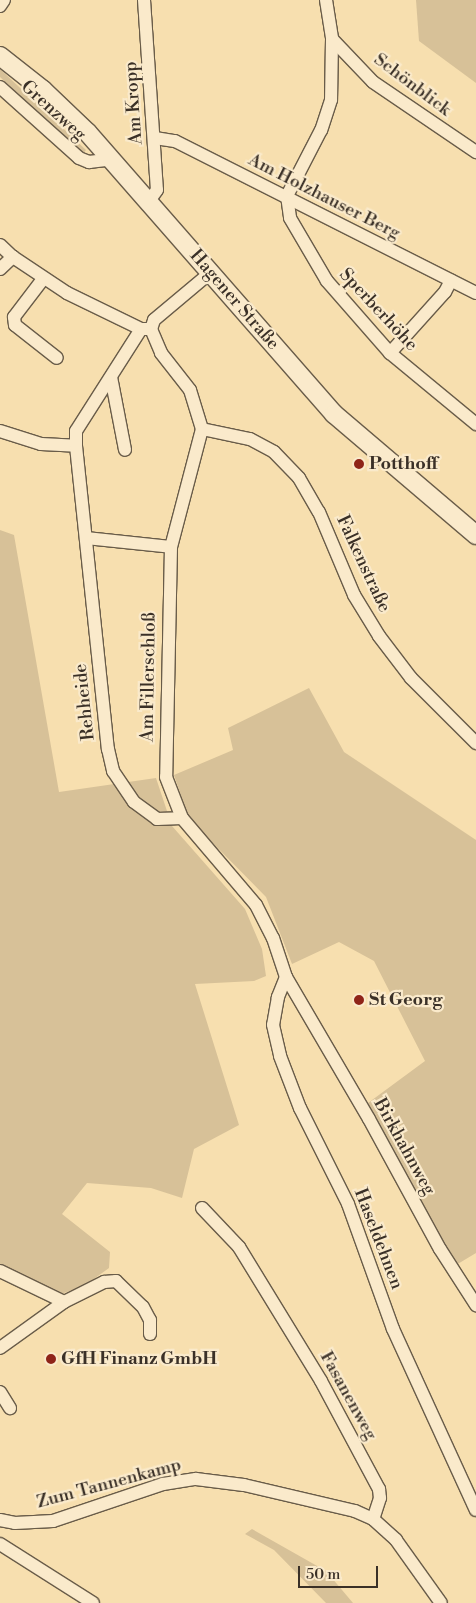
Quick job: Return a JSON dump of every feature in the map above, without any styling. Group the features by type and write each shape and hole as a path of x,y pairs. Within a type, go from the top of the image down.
{"main road":[{"name":"Hagener Straße","path":"0,56 54,100 112,159 340,420 476,535"}],"street":[{"path":"0,6 4,0"},
{"name":"Am Kropp","path":"144,0 155,138 157,190 149,201"},
{"path":"287,196 322,130 331,100 332,39 326,0"},
{"name":"Schönblick","path":"332,39 373,82 476,152"},
{"name":"Grenzweg","path":"0,87 79,158 89,162 112,159"},
{"name":"Am Holzhauser Berg","path":"155,138 175,141 476,293"},
{"name":"Sperberhöhe","path":"287,196 290,218 327,281 390,353 476,424"},
{"path":"0,244 13,257 43,279 146,329 161,353 190,390 202,429"},
{"path":"0,269 13,257"},
{"path":"146,329 154,320 210,273"},
{"path":"43,279 14,317 15,325 57,358"},
{"path":"390,353 445,292 451,280"},
{"name":"Rehheide","path":"146,329 111,377 76,431 76,446 108,749 113,771 134,802 156,819 182,818"},
{"path":"111,377 125,450"},
{"name":"Am Fillerschloß","path":"202,429 170,547 165,755 170,791 182,818 256,905 273,938 286,977 304,1004"},
{"name":"Falkenstraße","path":"202,429 250,439 274,452 299,478 319,512 354,595 378,636 411,678 476,743"},
{"path":"0,431 40,444 76,446"},
{"path":"86,538 170,547"},
{"name":"Haseldehnen","path":"286,977 278,997 274,1025 280,1056 300,1108 348,1204 393,1329 476,1510"},
{"name":"Birkhahnweg","path":"304,1004 440,1249 476,1305"},
{"name":"Fasanenweg","path":"202,1208 238,1247 321,1381 378,1489 380,1498 373,1519"},
{"path":"0,1271 64,1302"},
{"path":"0,1348 64,1302 104,1282 116,1281 143,1307 150,1320 150,1334"},
{"path":"0,1392 10,1408"},
{"name":"Zum Tannenkamp","path":"0,1520 15,1524 53,1521 164,1484 196,1479 244,1485 356,1511 373,1519"},
{"path":"373,1519 396,1540 441,1603"},
{"path":"0,1544 94,1603"}],"shaded area":[{"path":"416,0 476,0 476,83 419,41"},
{"path":"0,69 86,150 83,154 0,77"},
{"path":"0,530 14,535 59,792 156,778 172,826 245,909 262,949 266,976 254,981 195,984 239,1125 194,1149 182,1198 151,1188 87,1183 62,1214 110,1252 109,1268 84,1286 61,1294 0,1265"},
{"path":"309,688 344,752 476,840 476,1253 456,1265 368,1103 425,1061 374,961 339,942 292,964 266,897 189,819 174,775 233,750 228,728"},
{"path":"252,1529 326,1571 353,1603 326,1603 274,1550 245,1534"}],"place":[{"name":"Potthoff","path":"359,464"},
{"name":"St Georg","path":"359,1000"},
{"name":"GfH Finanz GmbH","path":"51,1359"}]}
